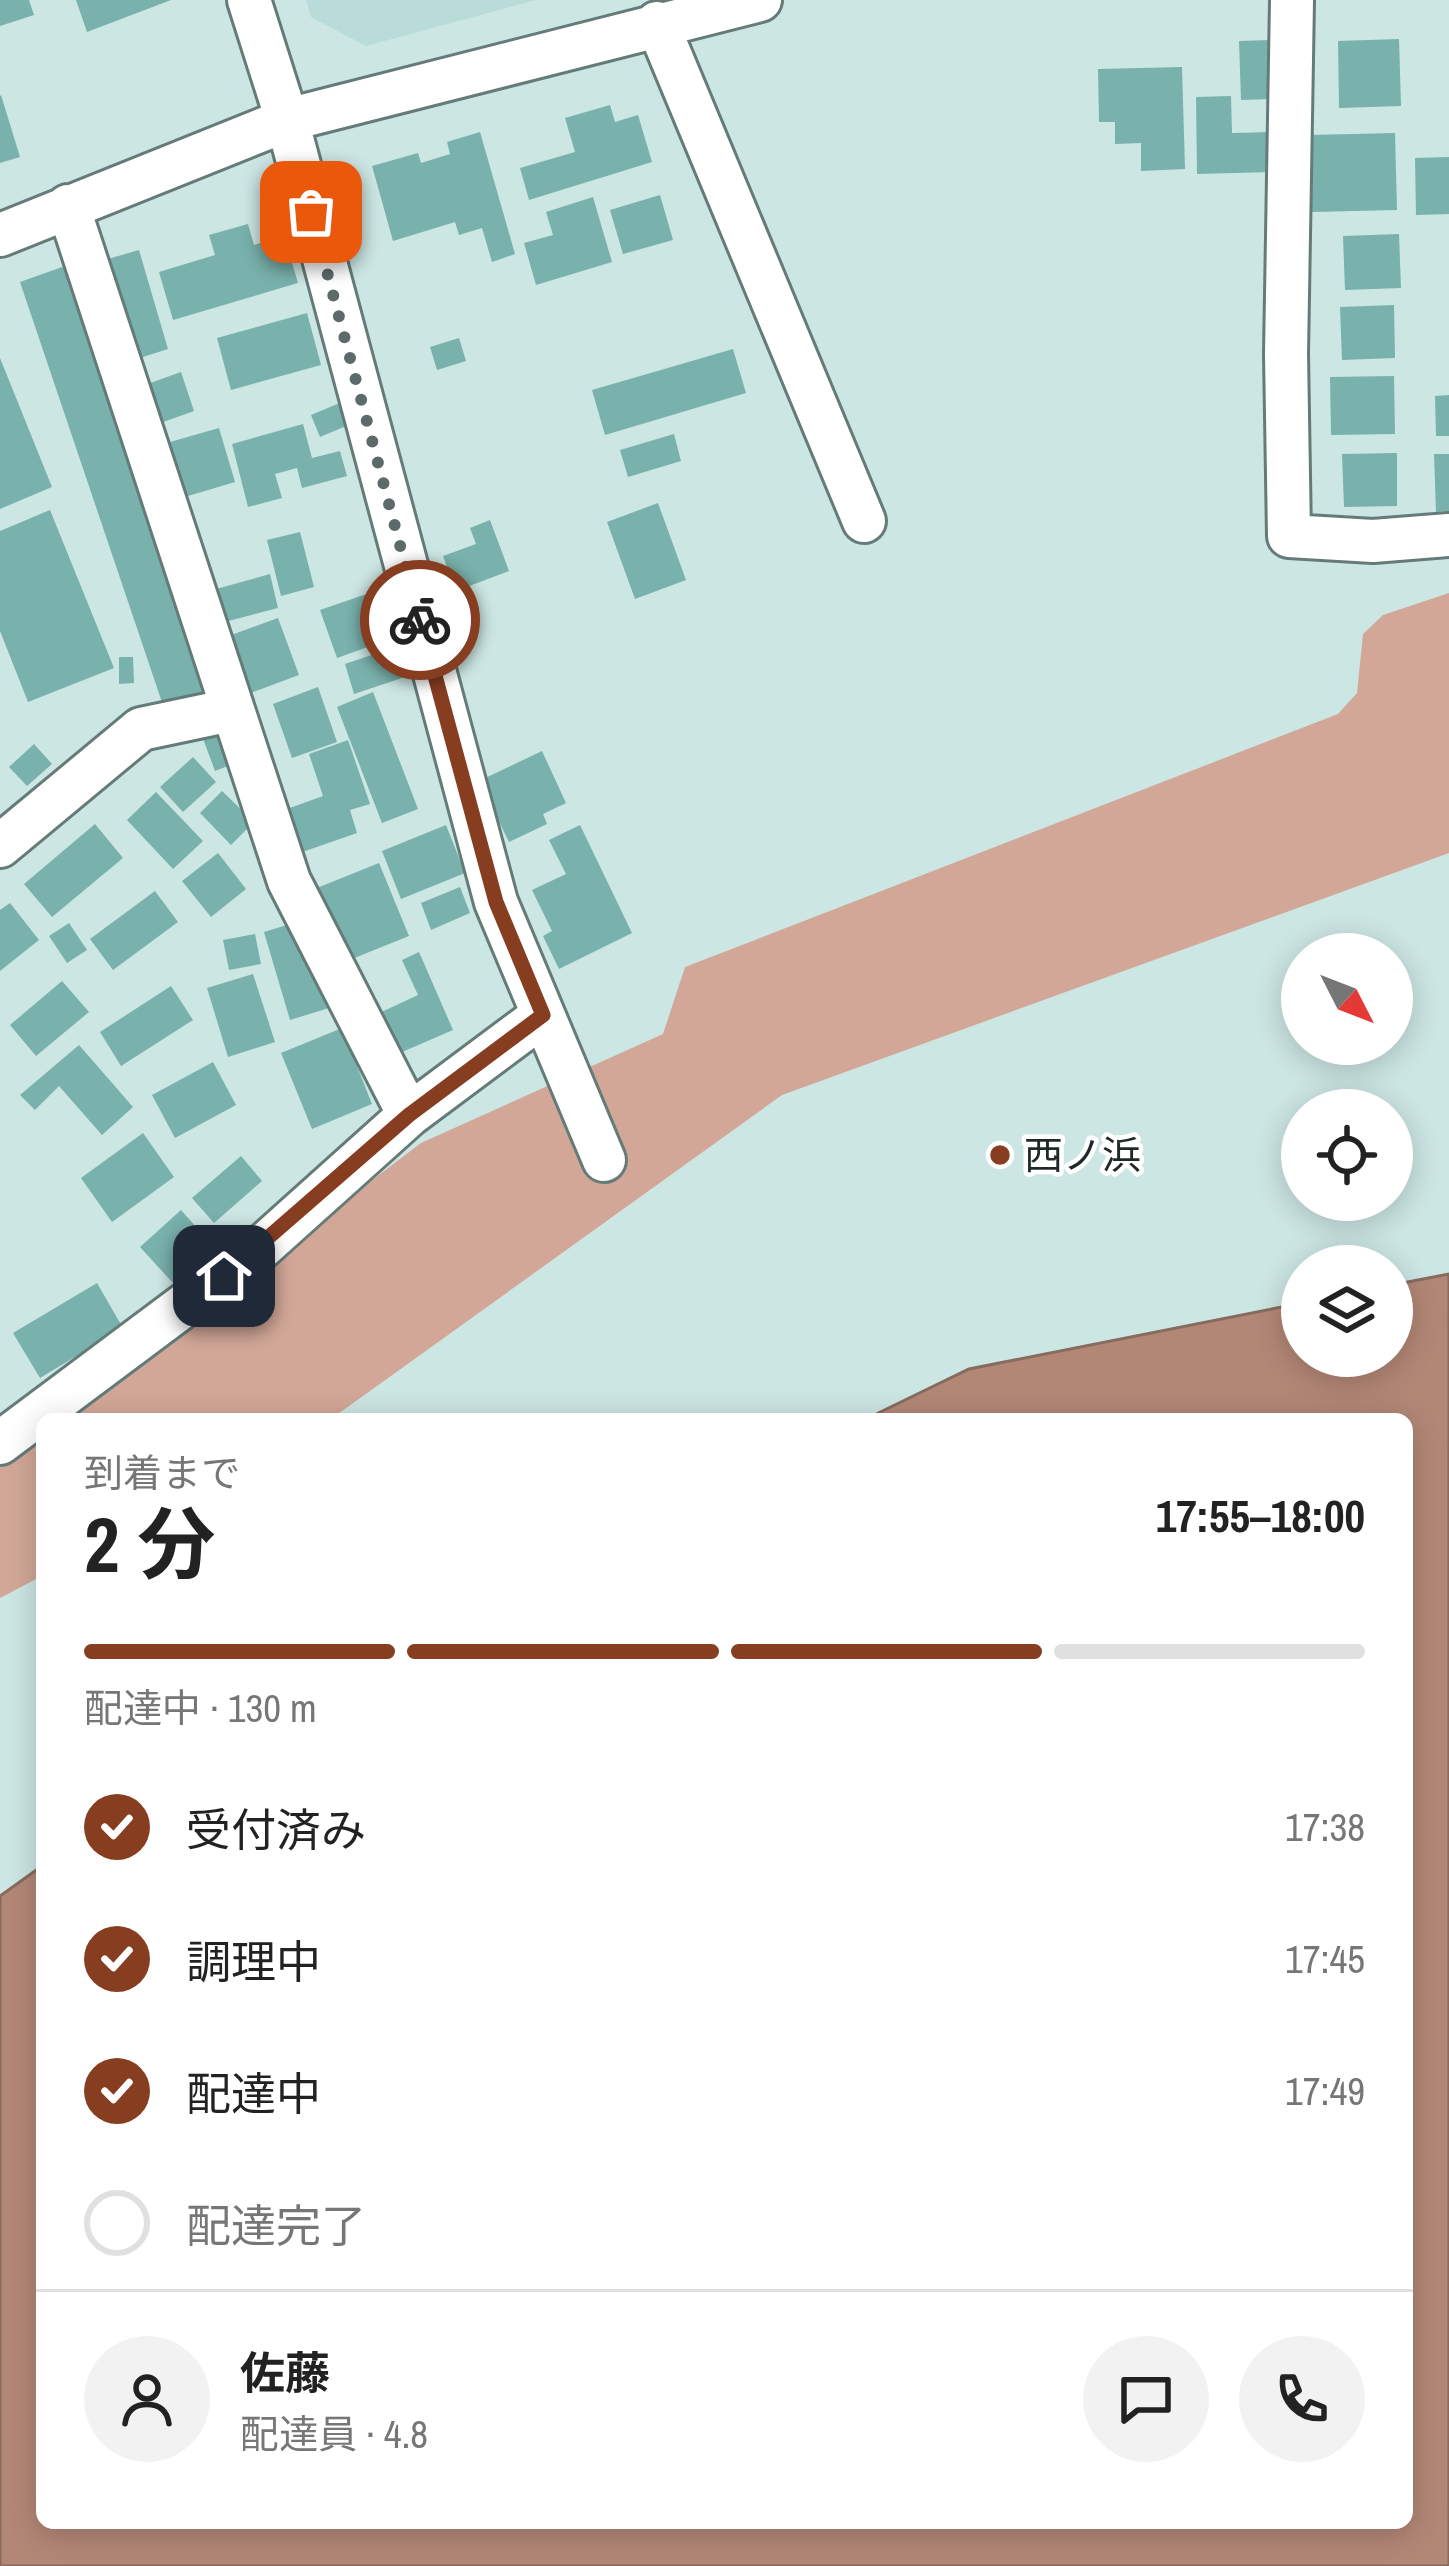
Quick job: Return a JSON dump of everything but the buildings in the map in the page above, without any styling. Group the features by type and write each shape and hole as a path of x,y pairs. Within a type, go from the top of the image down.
{"street":[{"path":"249,0 286,120 496,902 604,1160"},
{"path":"0,235 286,120 760,0"},
{"path":"1292,0 1286,354 1289,536 1372,541 1449,535"},
{"path":"658,23 864,521"},
{"path":"68,206 289,881 409,1115"},
{"path":"0,846 141,729 231,710"},
{"path":"40,1413 262,1247 409,1115 543,1015"},
{"path":"0,1443 36,1416"}],"shaded area":[{"path":"306,0 536,0 366,46 311,17"},
{"path":"1449,593 1449,853 782,1095 339,1413 65,1413 421,1143 663,1034 685,967 1338,714 1357,693 1363,634 1383,615"},
{"path":"1449,1274 1449,2566 0,2566 0,1896 36,1870 36,2529 1413,2529 1413,1413 878,1413 969,1369 1281,1307 1281,1377 1413,1377 1413,1281"},
{"path":"36,1435 36,1579 0,1598 0,1462"}],"way so far":[{"path":"311,212 420,620"}],"place":[{"name":"西ノ浜","path":"1000,1155"}],"route":[{"path":"224,1276 409,1115 543,1015 496,902 420,620"}]}
